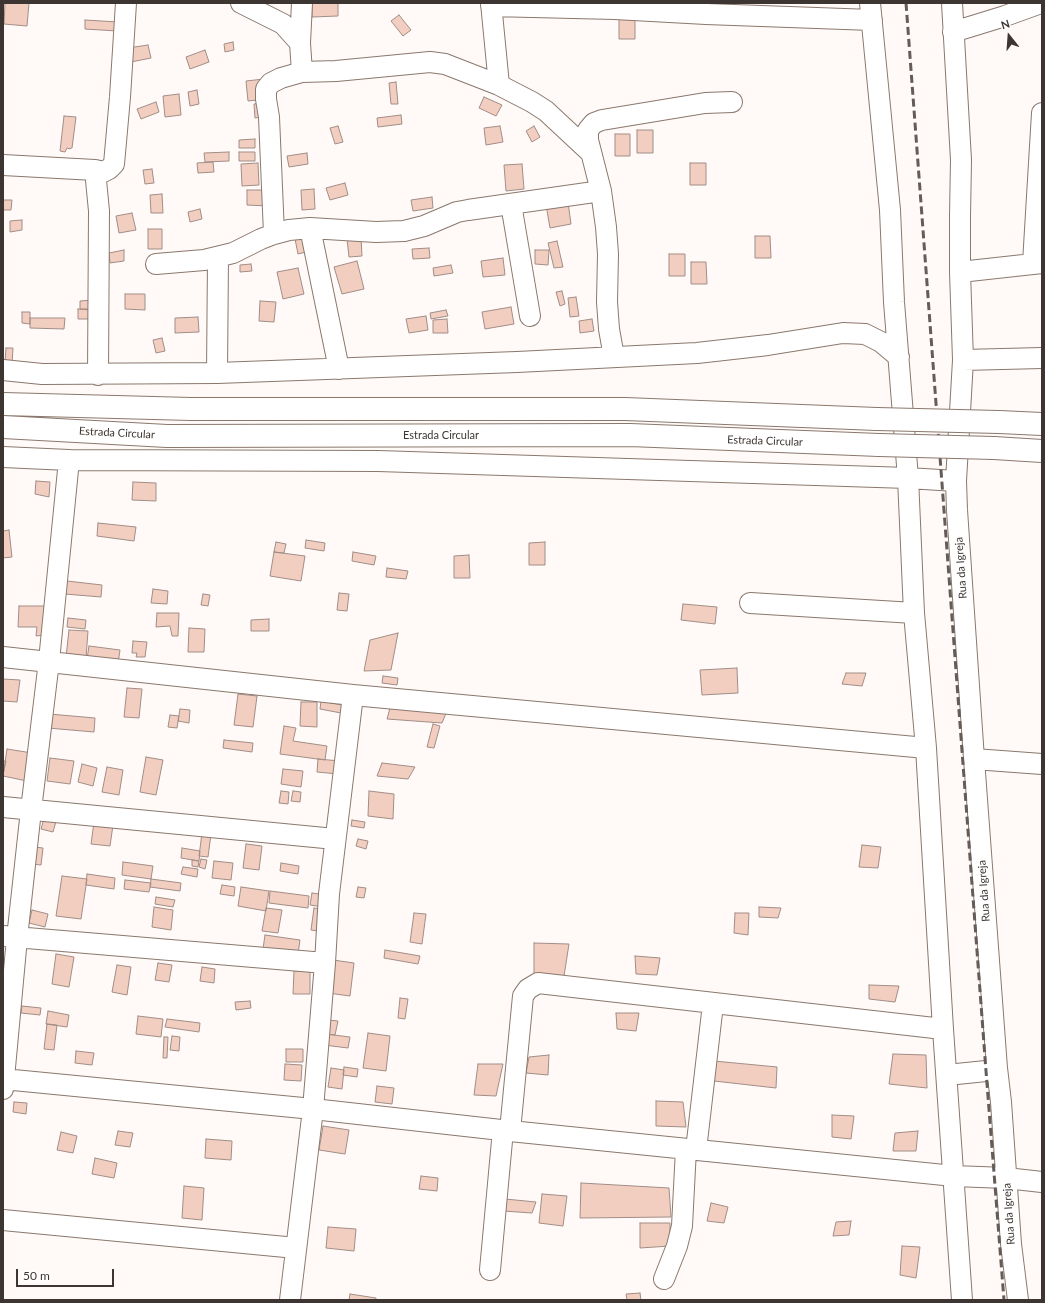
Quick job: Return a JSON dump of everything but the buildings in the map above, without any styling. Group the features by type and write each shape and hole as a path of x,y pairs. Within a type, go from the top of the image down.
{"main road":[{"path":"3,404 191,409 625,410 1042,424"},
{"name":"Estrada Circular","path":"3,427 167,436 630,435 1042,451"}],"street":[{"path":"3,165 95,170 103,172 114,164 126,3"},
{"path":"241,3 283,24 300,43"},
{"path":"302,3 300,43 302,72"},
{"name":"Rua da Igreja","path":"952,3 961,160 960,272 963,360 956,481 974,759 997,1068 1001,1102 1011,1244 1018,1300"},
{"path":"953,32 1042,3"},
{"path":"499,85 491,4 706,14 871,12 890,210 894,302 908,478 914,613 926,748 943,1029 962,1300"},
{"path":"274,234 269,117 266,89 271,83 302,72 336,71 430,62 445,64 499,85 532,102 546,111 590,152"},
{"path":"614,357 609,329 607,302 608,254 606,227 601,191 590,152 588,130 594,123 602,120 705,103 732,102"},
{"path":"960,272 1038,263 1042,114"},
{"path":"95,170 99,211 98,375"},
{"path":"156,264 204,260 218,257 233,253 274,234 289,230 310,228 376,232 404,231 424,226 462,211 601,191"},
{"path":"511,204 530,316"},
{"path":"310,228 339,369"},
{"path":"217,373 218,257"},
{"path":"3,370 42,374 98,375 217,373 517,362 697,353 738,349 843,333 865,334 881,342 898,357"},
{"path":"963,360 1042,358"},
{"path":"3,458 69,460 378,461 908,478 956,481"},
{"path":"69,460 49,661 31,810 10,937 3,1083 313,1108 507,1130 954,1176 1006,1178 1042,1182"},
{"path":"750,603 914,613"},
{"path":"3,656 353,695 926,748"},
{"path":"290,1300 313,1108 329,894 353,695"},
{"path":"974,759 1042,764"},
{"path":"3,807 335,839"},
{"path":"10,937 325,963"},
{"path":"490,1270 522,996 528,989 538,983 943,1029"},
{"path":"664,1280 677,1246 682,1226 691,1149 714,1004"},
{"path":"947,1075 986,1071 997,1068"},
{"path":"3,1220 296,1248"}],"railway":[{"path":"906,3 1004,1300"}]}
